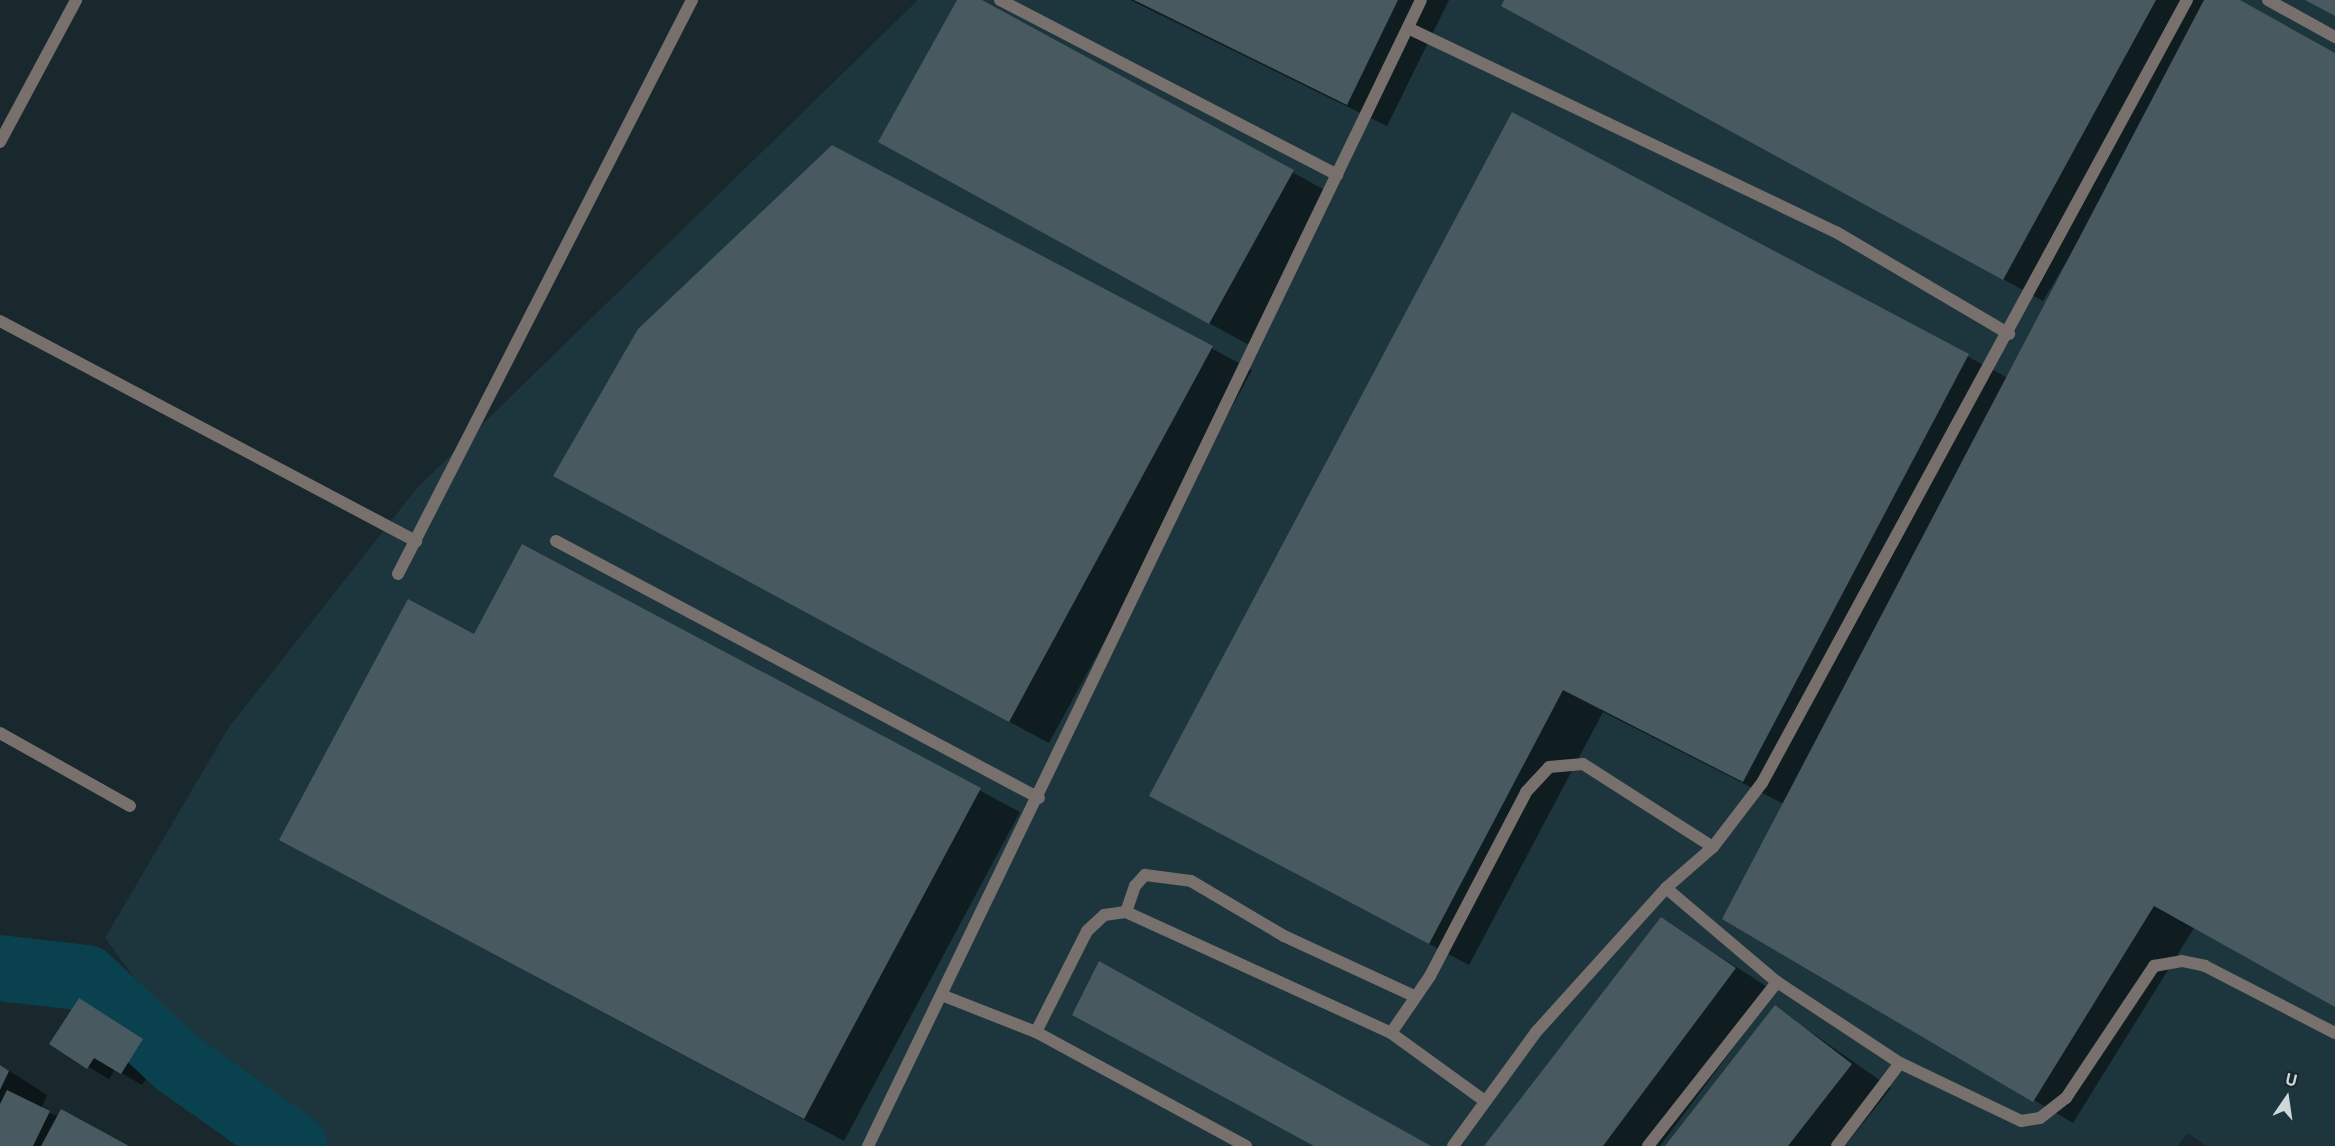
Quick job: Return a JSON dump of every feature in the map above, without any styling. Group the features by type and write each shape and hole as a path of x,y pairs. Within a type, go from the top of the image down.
{"lane":[{"path":"0,142 76,0"},
{"path":"398,574 692,0"},
{"path":"1000,0 1337,175"},
{"path":"868,1146 944,996 1421,0"},
{"path":"1454,1146 1537,1031 1666,888 1713,847 1762,783 2009,334 2187,0"},
{"path":"2268,0 2335,37"},
{"path":"1408,28 1836,232 2009,334"},
{"path":"0,321 416,542"},
{"path":"556,541 1039,798"},
{"path":"0,734 130,806"},
{"path":"1391,1033 1416,997 1526,792 1549,766 1582,764 1713,847"},
{"path":"1126,912 1135,886 1145,875 1191,881 1284,936 1416,997"},
{"path":"1666,888 1777,982 1900,1063 2021,1121 2040,1118 2066,1098 2092,1067 2154,966 2182,961 2205,966 2335,1034"},
{"path":"1036,1032 1087,930 1104,915 1126,912 1391,1033 1485,1101"},
{"path":"1648,1146 1777,982"},
{"path":"944,996 1036,1032 1246,1146"},
{"path":"1837,1146 1900,1063"}],"shaded area":[{"path":"918,0 2335,0 2335,1146 2206,1146 2188,1133 2178,1146 249,1146 253,1080 159,1012 105,938 229,727 417,488"}],"building":[{"path":"957,0 982,0 1294,170 1209,324 878,142"},
{"path":"1134,0 1398,0 1347,105"},
{"path":"1504,0 2156,0 2003,280 1501,6"},
{"path":"2204,0 2240,0 2335,53 2335,1007 2154,906 2033,1102 1722,919"},
{"path":"2305,0 2335,0 2335,16"},
{"path":"1512,112 1969,354 1743,782 1563,690 1429,944 1149,796"},
{"path":"832,145 1213,346 1009,722 553,476 638,329"},
{"path":"522,544 981,788 804,1119 279,840 408,599 474,634"},
{"path":"1661,917 1736,968 1603,1146 1484,1146"},
{"path":"1099,961 1431,1146 1314,1146 1072,1015"},
{"path":"79,998 143,1039 121,1074 94,1058 87,1069 49,1044"},
{"path":"1775,1005 1852,1064 1788,1146 1665,1146"},
{"path":"0,1065 9,1071 0,1090"},
{"path":"7,1090 50,1111 33,1146 0,1146 0,1104"},
{"path":"61,1109 129,1146 41,1146"}],"waterway":[{"path":"0,968 86,978 176,1062 294,1146"}]}
